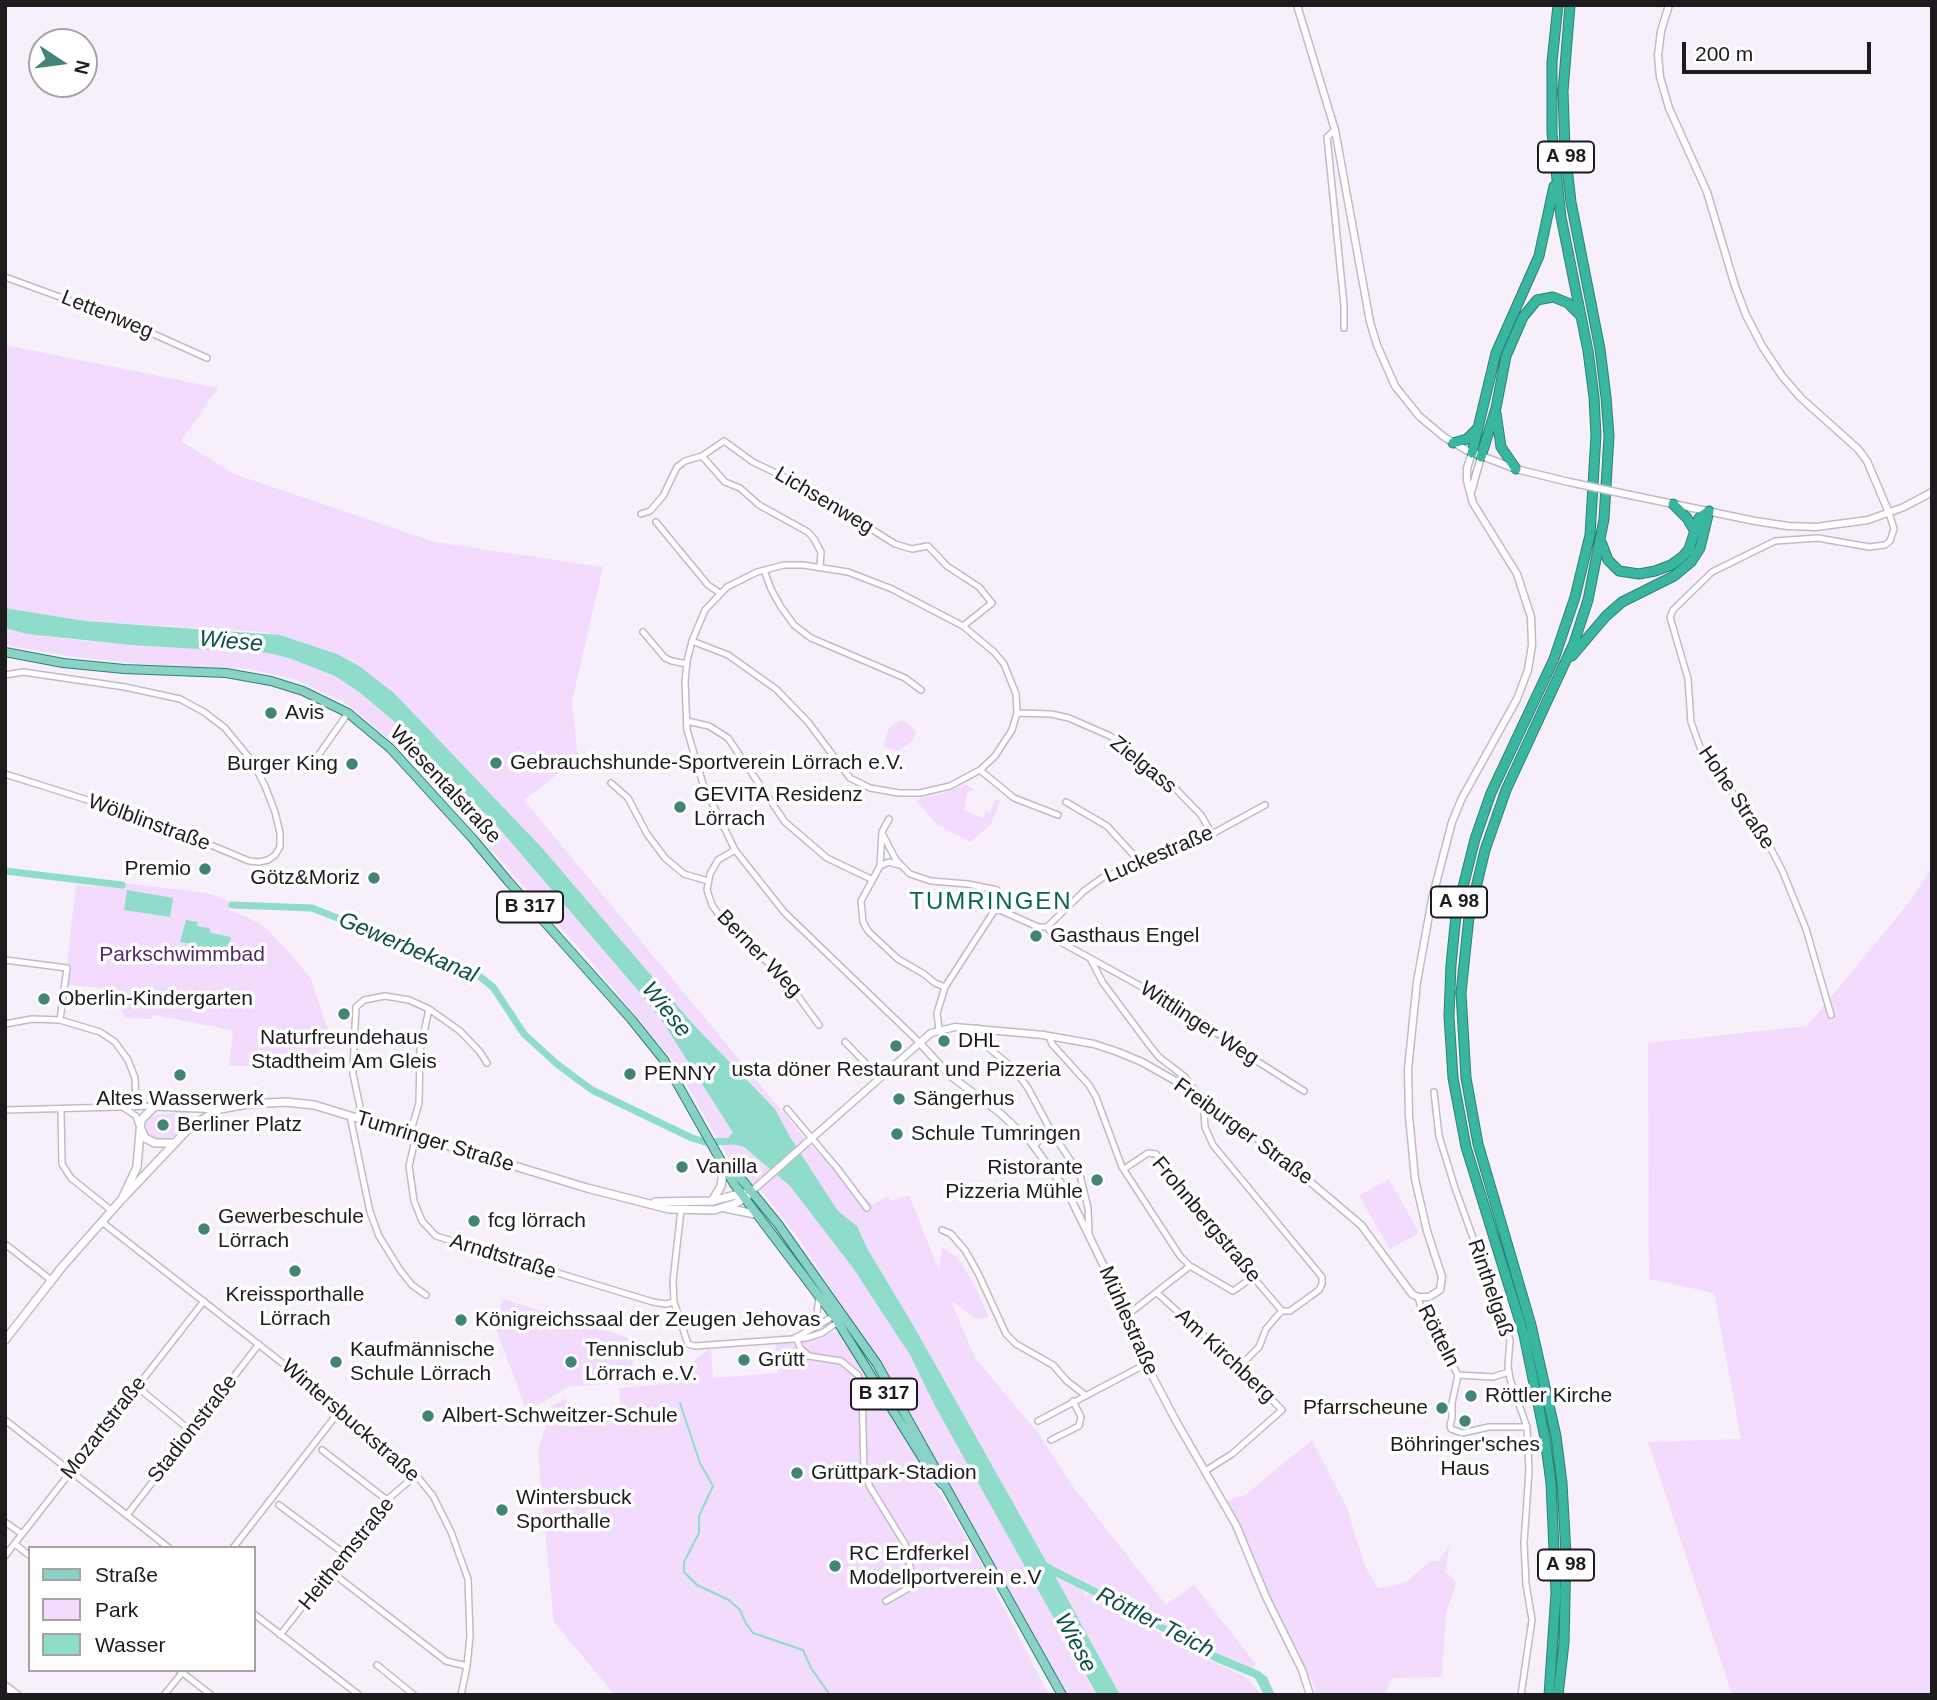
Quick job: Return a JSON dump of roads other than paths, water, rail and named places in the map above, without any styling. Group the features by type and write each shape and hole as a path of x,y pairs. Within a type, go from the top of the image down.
{"highway":[{"name":"A 98","path":"1549,1695 1556,1593 1553,1520 1545,1438 1524,1335 1479,1194 1456,1099 1449,1016 1456,915 1466,871 1491,793 1566,628 1590,535 1596,435 1588,351 1555,177 1551,93 1558,5"},
{"name":"A 98","path":"1558,1695 1564,1643 1566,1554 1556,1436 1531,1325 1478,1144 1466,1078 1461,993 1465,942 1485,850 1506,790 1566,662 1588,600 1601,542 1609,436 1600,349 1571,202 1565,150 1563,91 1570,5"},
{"path":"1472,453 1499,343 1539,256 1555,177"},
{"path":"1481,457 1496,408 1506,356 1513,336 1531,305 1545,297 1553,297 1568,303 1581,316"},
{"path":"1496,408 1501,447 1517,469"},
{"path":"1453,443 1467,439 1479,426"},
{"path":"1673,504 1694,530"},
{"path":"1601,542 1613,566 1626,574 1639,575 1671,565 1682,558 1689,548 1699,518 1709,512"},
{"path":"1566,662 1606,616 1622,602 1674,576 1691,562 1700,548 1709,512"}],"main road":[{"name":"Wiesentalstraße","path":"5,652 89,665 250,676 303,691 348,713 407,765 631,1019 671,1071 724,1165"},
{"name":"Tumringer Straße","path":"155,1105 220,1109 286,1102 314,1105 595,1190 647,1203 708,1210 725,1208 752,1191"},
{"path":"122,1199 136,1167 139,1126 155,1105"},
{"path":"5,1340 51,1280 190,1127 193,1108"},
{"name":"Tumringer Straße","path":"190,1127 220,1109"},
{"path":"139,1126 149,1141 160,1144 175,1143"},
{"path":"712,1200 721,1186 724,1165"},
{"name":"B 317","path":"724,1165 752,1191 839,1318"},
{"name":"B 317","path":"724,1165 755,1214 877,1364 1062,1695"},
{"name":"Tumringer Straße","path":"682,1206 742,1196"},
{"path":"725,1208 755,1214"},
{"path":"5,1686 17,1695"}],"street":[{"path":"1297,5 1335,130 1370,322 1377,345 1395,386 1406,401 1453,443 1481,457 1569,482 1788,526 1850,524 1889,513 1932,492"},
{"path":"1669,5 1661,31 1658,55 1660,77 1669,108 1707,192 1746,315 1782,376 1801,398 1858,449 1867,461 1889,513"},
{"path":"1335,130 1327,136 1342,281 1344,328"},
{"name":"Lettenweg","path":"5,277 120,319 207,358"},
{"name":"Lichsenweg","path":"702,456 724,441 753,461 803,486 895,544 912,549 928,546 947,566 979,587 992,603 963,626"},
{"path":"1418,1297 1435,1294 1442,1283 1419,1200 1411,1141 1408,1069 1417,982 1432,899 1452,822 1462,798 1517,699 1528,670 1532,645 1531,617 1520,580 1477,512 1470,494 1467,468 1472,453"},
{"path":"642,514 650,511 663,496 677,467 685,460 702,456 725,482 740,488 772,513 808,532 821,552 820,567"},
{"path":"1470,494 1481,457"},
{"name":"Hohe Straße","path":"1831,1015 1806,929 1782,870 1762,832 1701,750 1691,722 1688,679 1670,617 1673,610 1712,572 1775,541 1818,538 1869,547 1885,545 1890,541 1894,529 1889,513"},
{"path":"656,522 708,585 720,593"},
{"path":"692,641 728,655 776,690 808,722 850,778 880,791 920,793 950,786 995,757 1012,730 1017,713 1016,694 1004,664 963,626 870,580 848,572 820,567 784,565 742,578 720,593 705,610 692,641 687,664 687,730 703,784 734,850 784,912 919,1042"},
{"path":"765,570 781,607 794,625 803,632 844,653 905,678 921,690"},
{"path":"643,632 665,658 671,662 687,664"},
{"name":"Wölblinstraße","path":"5,675 23,672 164,695 180,699 204,712 225,728 252,761 275,812 281,840 279,850 273,857 262,862 249,861 151,820 5,775"},
{"path":"316,760 348,713"},
{"name":"Zielgass","path":"1017,713 1060,716 1086,724 1110,736 1167,781 1201,815 1212,834"},
{"path":"687,721 709,726 728,738 785,822 827,858 871,879"},
{"path":"980,769 1014,798 1058,815"},
{"path":"611,783 628,798 647,834 665,858 684,874 708,881 718,860 734,850"},
{"path":"1066,802 1107,826 1140,862"},
{"name":"Luckestraße","path":"1047,928 1084,891 1102,878 1212,834 1265,804"},
{"path":"889,819 882,832 880,866 861,901 863,922 868,932 898,959 945,987"},
{"path":"882,832 891,853 901,866"},
{"path":"880,866 889,862 923,879 997,890 1000,909"},
{"name":"Berner Weg","path":"708,881 707,890 712,905 721,918 787,981 801,997 819,1026"},
{"path":"939,1030 937,1013 945,987 993,911 1000,909 1038,927 1047,928"},
{"name":"Wittlinger Weg","path":"1047,928 1057,940 1144,988 1204,1030 1231,1040 1241,1051 1304,1091"},
{"path":"5,960 67,968 60,1020"},
{"path":"1091,960 1103,983 1150,1046 1159,1057 1185,1077 1195,1092"},
{"path":"426,1295 412,1285 388,1253 372,1218 354,1117 360,1107 353,1074 356,1007 359,1002 385,996 409,1000 429,1009 460,1031 487,1063"},
{"name":"Arndtstraße","path":"429,1009 420,1051 421,1090 409,1166 414,1201 422,1221 436,1236 653,1302 674,1302"},
{"path":"5,1024 32,1019 60,1020 100,1031 115,1042 128,1060 135,1078 136,1106"},
{"name":"Freiburger Straße","path":"752,1191 919,1042 939,1030 955,1027 977,1032 1049,1036 1094,1044 1130,1057 1195,1092 1341,1206 1361,1225 1408,1289 1418,1297"},
{"path":"977,1032 979,1040 1019,1075 1080,1175 1088,1208 1088,1234"},
{"path":"1049,1036 1052,1044 1081,1074 1096,1097 1124,1169 1180,1256 1191,1266 1233,1291 1253,1277"},
{"path":"845,1042 880,1078"},
{"name":"Mühlestraße","path":"919,1042 948,1074 1012,1123 1068,1193 1146,1364 1236,1525 1310,1695"},
{"name":"Rinthelgaß","path":"1434,1092 1439,1136 1510,1340 1509,1372 1527,1427 1529,1470 1524,1544 1526,1584 1532,1620 1521,1695"},
{"path":"1203,1098 1205,1127 1213,1145 1321,1273 1322,1284 1318,1290 1290,1311 1282,1311 1266,1329 1259,1347 1239,1367"},
{"name":"Tumringer Straße","path":"5,1110 155,1105"},
{"path":"124,1108 136,1116 139,1126"},
{"path":"61,1109 62,1164 71,1178 112,1211"},
{"path":"787,1109 867,1208"},
{"path":"1033,1146 1051,1131"},
{"name":"Frohnbergstraße","path":"1124,1169 1148,1153 1156,1154 1282,1311"},
{"path":"682,1206 673,1262 674,1302 688,1344 695,1346 815,1336 839,1318"},
{"name":"Wintersbuckstraße","path":"102,1222 341,1409 416,1475 433,1496 452,1532 464,1564 471,1608 467,1666 461,1695"},
{"path":"942,1230 951,1234 965,1250 1010,1339 1053,1365 1085,1395"},
{"path":"5,1244 51,1280"},
{"path":"1126,1316 1191,1266"},
{"name":"Am Kirchberg","path":"1157,1293 1283,1410 1232,1454 1205,1471"},
{"path":"815,1327 819,1295"},
{"name":"Rötteln","path":"1418,1297 1458,1376 1452,1403 1451,1429 1462,1433 1489,1427 1527,1427"},
{"name":"Mozartstraße","path":"5,1556 204,1301"},
{"path":"796,1337 839,1318"},
{"path":"796,1337 800,1348 809,1356 841,1361 858,1375 862,1390 864,1471 870,1487 905,1544 914,1585 886,1601"},
{"name":"Stadionstraße","path":"127,1515 259,1344"},
{"path":"1038,1421 1146,1364"},
{"name":"Rötteln","path":"1458,1376 1493,1377 1509,1372"},
{"path":"136,1387 191,1431"},
{"path":"1051,1440 1079,1426 1081,1417 1073,1401"},
{"path":"235,1546 341,1409"},
{"path":"5,1420 166,1546"},
{"path":"322,1450 387,1500"},
{"name":"Heithemstraße","path":"280,1635 325,1578 349,1557 387,1500 416,1475"},
{"path":"279,1505 349,1557"},
{"path":"5,1522 22,1534"},
{"path":"15,1544 28,1554"},
{"path":"336,1571 339,1578 446,1661 467,1666"},
{"path":"256,1616 359,1695"},
{"path":"377,1665 414,1695"},
{"path":"164,1695 179,1672"},
{"path":"181,1672 211,1695"}],"water":[{"path":"5,608 85,621 280,635 337,654 359,666 394,693 543,849 692,1023 775,1109 838,1211 857,1226 1047,1563 1207,1649 1259,1671 1267,1677 1275,1695 1264,1695 1255,1678 1216,1662 1131,1614 1055,1576 1120,1695 1097,1695 935,1406 910,1355 853,1268 790,1186 744,1147 734,1144 729,1136 733,1133 664,1024 641,994 497,826 402,728 335,676 289,658 268,653 131,645 27,634 5,628"},
{"path":"127,890 173,898 170,917 124,910"},
{"path":"186,920 198,922 197,926 209,928 211,933 231,937 229,949 210,947 201,954 194,950 192,944 180,942"}],"waterway":[{"name":"Gewerbekanal","path":"5,871 122,885"},
{"name":"Gewerbekanal","path":"232,905 312,908 473,971 493,987 524,1034 557,1064 592,1090 692,1138 705,1142 740,1141"},
{"path":"680,1403 700,1463 713,1486 699,1516 699,1533 684,1562 684,1572 697,1585 729,1600 740,1610 753,1633 803,1650 811,1668 830,1695"}],"place":[{"name":"Avis","path":"271,713"},
{"name":"Gebrauchshunde-Sportverein Lörrach e.V.","path":"496,763"},
{"name":"Burger King","path":"352,764"},
{"name":"GEVITA Residenz Lörrach","path":"680,807"},
{"name":"Premio","path":"205,869"},
{"name":"Götz&Moriz","path":"374,878"},
{"name":"Gasthaus Engel","path":"1036,936"},
{"name":"Oberlin-Kindergarten","path":"44,999"},
{"name":"Naturfreundehaus Stadtheim Am Gleis","path":"344,1014"},
{"name":"DHL","path":"944,1041"},
{"name":"usta döner Restaurant und Pizzeria","path":"896,1046"},
{"name":"PENNY","path":"630,1074"},
{"name":"Altes Wasserwerk","path":"180,1075"},
{"name":"Sängerhus","path":"899,1099"},
{"name":"Berliner Platz","path":"163,1125"},
{"name":"Schule Tumringen","path":"897,1134"},
{"name":"Vanilla","path":"682,1167"},
{"name":"Ristorante Pizzeria Mühle","path":"1097,1180"},
{"name":"fcg lörrach","path":"474,1221"},
{"name":"Gewerbeschule Lörrach","path":"204,1229"},
{"name":"Kreissporthalle Lörrach","path":"295,1271"},
{"name":"Königreichssaal der Zeugen Jehovas","path":"461,1320"},
{"name":"Grütt","path":"744,1360"},
{"name":"Kaufmännische Schule Lörrach","path":"336,1362"},
{"name":"Tennisclub Lörrach e.V.","path":"571,1362"},
{"name":"Röttler Kirche","path":"1471,1396"},
{"name":"Pfarrscheune","path":"1442,1408"},
{"name":"Albert-Schweitzer-Schule","path":"428,1416"},
{"name":"Böhringer'sches Haus","path":"1465,1421"},
{"name":"Grüttpark-Stadion","path":"797,1473"},
{"name":"Wintersbuck Sporthalle","path":"502,1510"},
{"name":"RC Erdferkel Modellportverein e.V","path":"835,1566"}],"district":[{"name":"TUMRINGEN","path":"991,902"}],"water label":[{"name":"Wiese","path":"231,642"},
{"name":"Wiese","path":"666,1010"},
{"name":"Röttler Teich","path":"1155,1623"},
{"name":"Wiese","path":"1075,1643"}],"park label":[{"name":"Parkschwimmbad","path":"182,955"}]}
